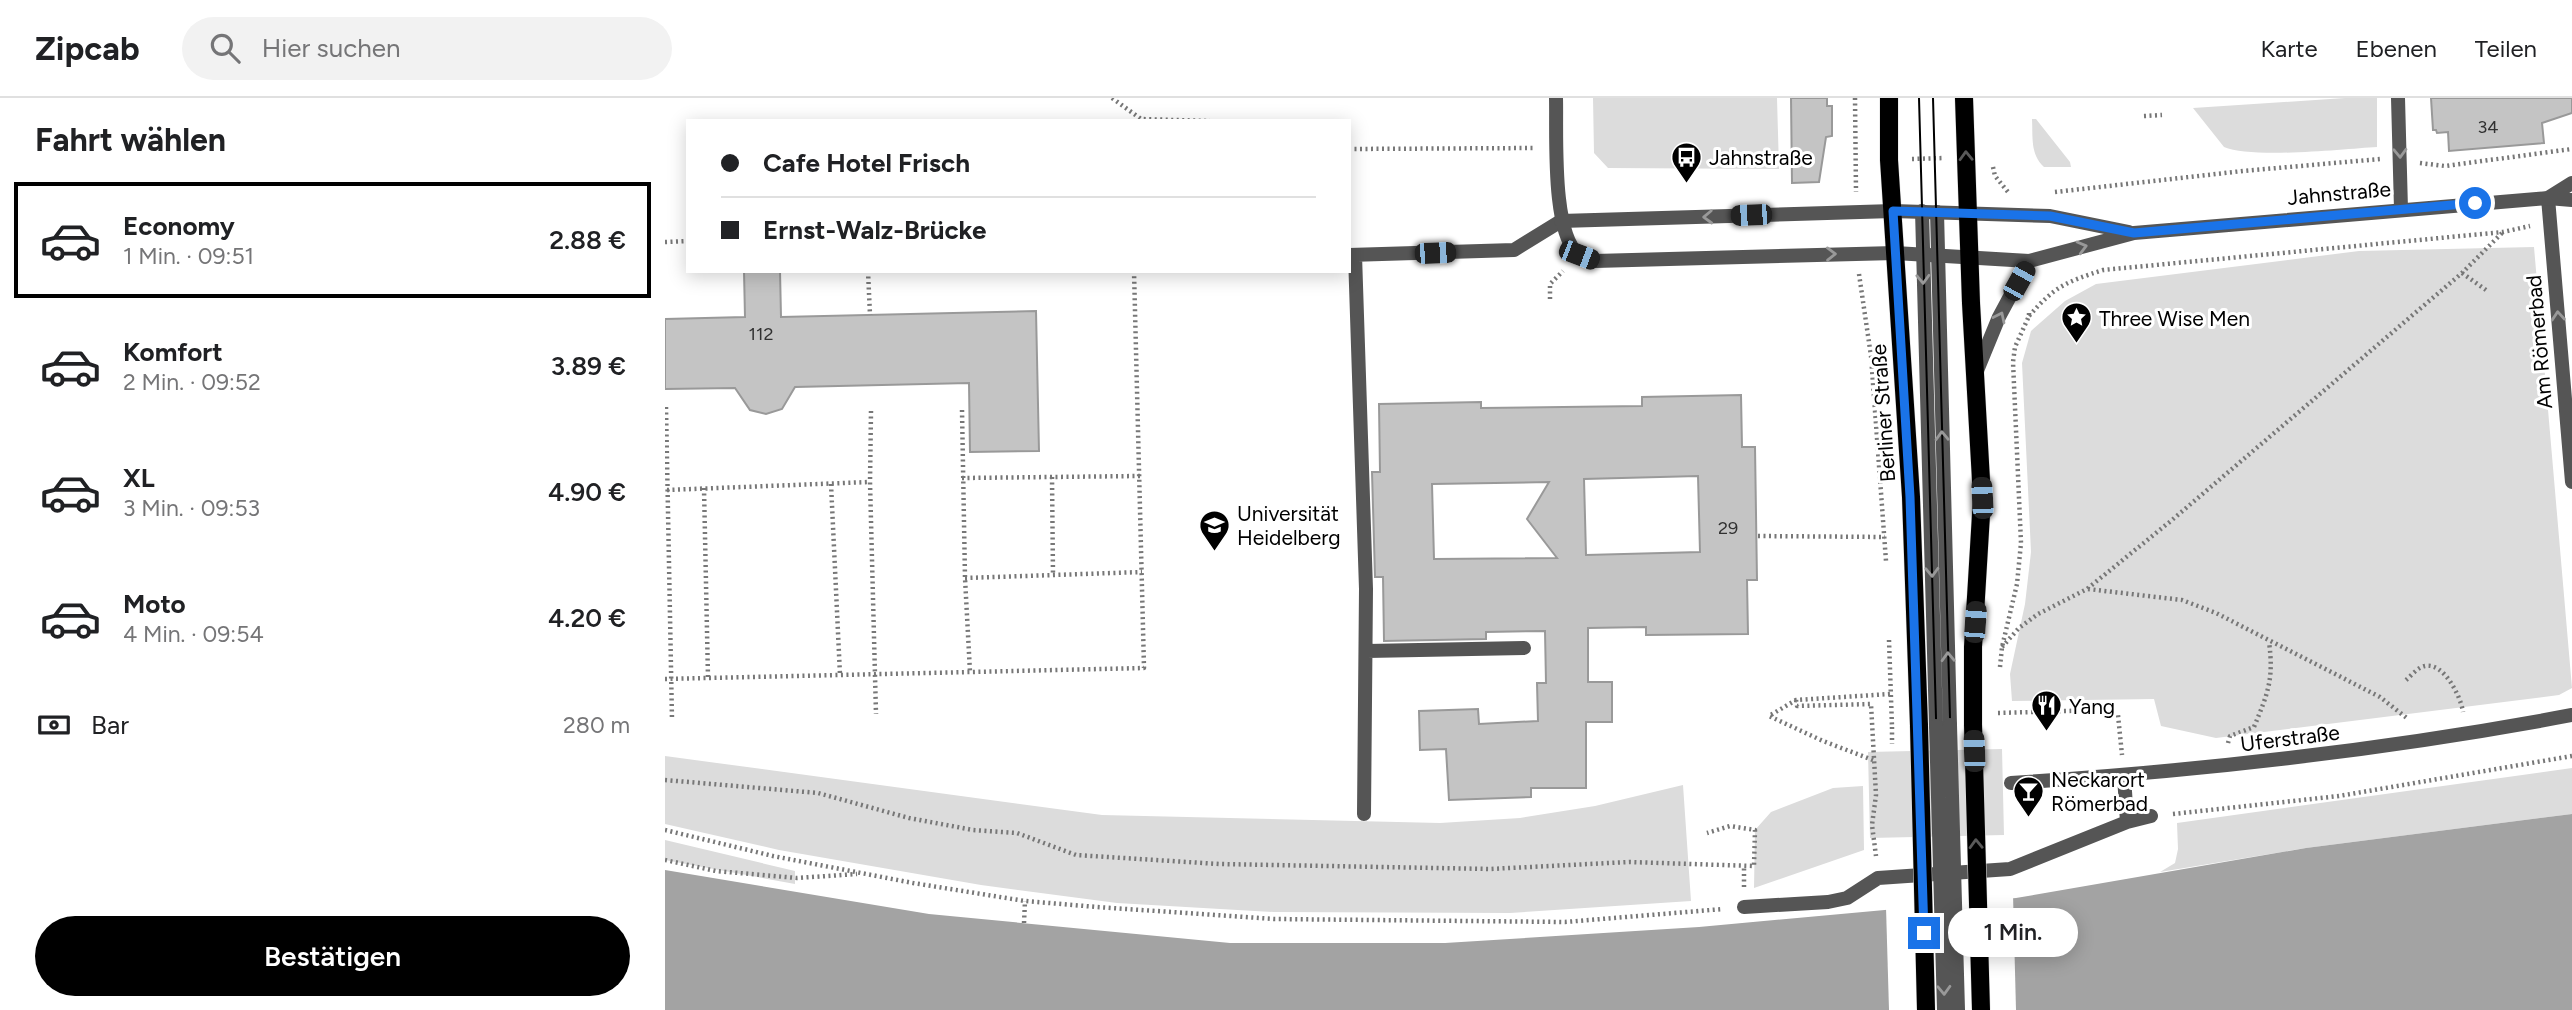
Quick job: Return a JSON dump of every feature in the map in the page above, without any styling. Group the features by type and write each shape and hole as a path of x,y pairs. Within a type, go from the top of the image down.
{"main road":[{"name":"Berliner Straße","path":"1889,98 1889,160 1910,497 1935,726 1926,1010"},
{"path":"1964,98 1969,256 1982,498 1973,647 1981,1010"}],"street":[{"path":"1556,98 1561,221 1569,242 1579,255"},
{"path":"2398,98 2402,209"},
{"name":"Jahnstraße","path":"2548,198 2572,183"},
{"name":"Jahnstraße","path":"1579,255 1595,261 1930,253 2029,261 2134,233 2548,198 2572,200"},
{"name":"Am Römerbad","path":"2548,198 2572,482"},
{"path":"1929,211 1935,726 1944,1010"},
{"name":"Jahnstraße","path":"1561,221 1929,211 2050,216 2134,233"},
{"path":"1364,814 1367,652 1352,255 1514,250 1561,221"},
{"path":"1975,374 1999,317 2029,261"},
{"path":"1367,652 1524,648"},
{"name":"Uferstraße","path":"2011,782 2221,767 2429,740 2572,715"},
{"path":"1935,726 1958,1010"},
{"path":"2124,776 2127,822"},
{"path":"1744,907 1828,902 1847,898 1878,878 2010,869 2127,822 2151,816"}],"path":[{"path":"1112,98 1141,119"},
{"path":"1855,98 1857,211"},
{"path":"2144,116 2162,115"},
{"path":"1351,149 1557,147"},
{"path":"2053,192 2243,171 2385,159 2445,166 2572,149"},
{"path":"1857,161 1991,157 1995,176 2012,197"},
{"path":"2503,232 2462,273 2172,520 2087,589 2038,614 2019,628 2002,647 2017,584 2021,543 2013,362 2015,347 2029,316 2043,299 2065,282 2103,270 2503,232"},
{"path":"665,242 686,241"},
{"path":"1857,254 1871,356 1887,571"},
{"path":"1551,299 1550,284 1579,255"},
{"path":"868,273 870,315"},
{"path":"668,679 1144,668 1134,273"},
{"path":"2462,273 2486,290"},
{"path":"2029,304 2029,316"},
{"path":"666,407 668,679 672,720"},
{"path":"962,410 965,578 970,672"},
{"path":"871,411 870,482 876,714"},
{"path":"962,478 1140,476"},
{"path":"1052,477 1053,575"},
{"path":"667,490 870,482"},
{"path":"831,484 840,675"},
{"path":"704,488 708,678"},
{"path":"1758,536 1885,537"},
{"path":"965,578 1142,572"},
{"path":"2087,589 2182,600 2216,613 2381,696 2429,740"},
{"path":"1889,632 1892,727"},
{"path":"2221,767 2230,736 2254,727 2266,699 2273,669 2269,641"},
{"path":"2406,680 2421,667 2427,665 2437,668 2444,673 2462,704"},
{"path":"1873,760 1769,716 1796,700 1890,694"},
{"path":"1796,700 1797,706 1871,704 1876,795 1872,825 1878,878"},
{"path":"1998,713 2100,710 2118,715 2124,776"},
{"path":"2151,816 2339,796 2572,756"},
{"path":"665,780 818,793 909,818 973,830 1017,833 1076,855 1219,864 1490,869 1629,862 1754,866 1755,830 1731,825 1707,833"},
{"path":"665,830 773,856 1025,901 1275,919 1565,922 1744,907"},
{"path":"665,860 716,871 797,878 865,874"},
{"path":"1024,923 1025,901"}],"shaded area":[{"path":"1593,98 1777,98 1779,169 1608,168 1594,153"},
{"path":"2377,98 2377,147 2298,152 2237,151 2224,147 2193,108"},
{"path":"2032,119 2036,119 2070,162 2071,167 2044,167 2036,157 2033,145"},
{"path":"2534,247 2572,688 2559,695 2216,738 2161,726 2154,699 2012,701 2010,674 2025,604 2031,552 2022,363 2031,331 2065,301 2096,284 2359,251"},
{"path":"2002,749 2004,835 1870,838 1868,752"},
{"path":"665,756 1102,815 1440,823 1520,818 1595,806 1683,785 1691,901 1510,913 1274,912 1117,903 981,885 779,850 665,824"},
{"path":"2572,768 2572,814 2306,848 2160,872 2175,863 2178,849 2177,823"},
{"path":"1863,786 1864,850 1754,888 1755,830 1771,812 1833,788"},
{"path":"2572,814 2572,1010 665,1010 665,870 929,914 1230,943 1445,943 1699,927 2016,898 2306,848"},
{"path":"665,840 795,871 795,884 665,860"}],"pier":[{"path":"2013,895 2016,1010 1889,1010 1886,907"}],"building":[{"path":"1791,98 1827,98 1827,106 1832,106 1832,136 1826,137 1819,182 1792,183"},
{"path":"2431,98 2572,98 2572,113 2542,123 2544,143 2449,151 2448,132 2437,133 2433,130"},
{"path":"744,273 780,273 781,317 1036,311 1039,451 970,452 969,383 795,387 782,409 766,414 750,410 735,388 665,389 665,319 745,317"},
{"path":"1741,395 1742,447 1755,447 1757,580 1747,580 1748,634 1646,635 1646,627 1588,628 1588,682 1612,682 1612,722 1586,722 1586,788 1531,788 1531,797 1449,800 1446,749 1420,750 1419,711 1478,709 1479,724 1538,721 1537,683 1546,683 1545,631 1486,632 1486,639 1384,641 1383,577 1375,577 1372,472 1380,472 1379,404 1481,402 1481,408 1642,406 1642,397","holes":["1698,476 1700,552 1586,555 1584,479","1549,482 1527,519 1557,558 1434,559 1432,484"]}],"tram line":[{"path":"1919,98 1944,1010"},
{"path":"1933,98 1958,1010"}],"place":[{"name":"Jahnstraße","path":"1686,184"},
{"name":"Three Wise Men","path":"2076,345"},
{"name":"Universität Heidelberg","path":"1214,552"},
{"name":"Yang","path":"2046,733"},
{"name":"Neckarort Römerbad","path":"2028,818"}],"route":[{"path":"1924,933 1910,497 1893,211 2050,216 2134,233 2475,203"}]}
